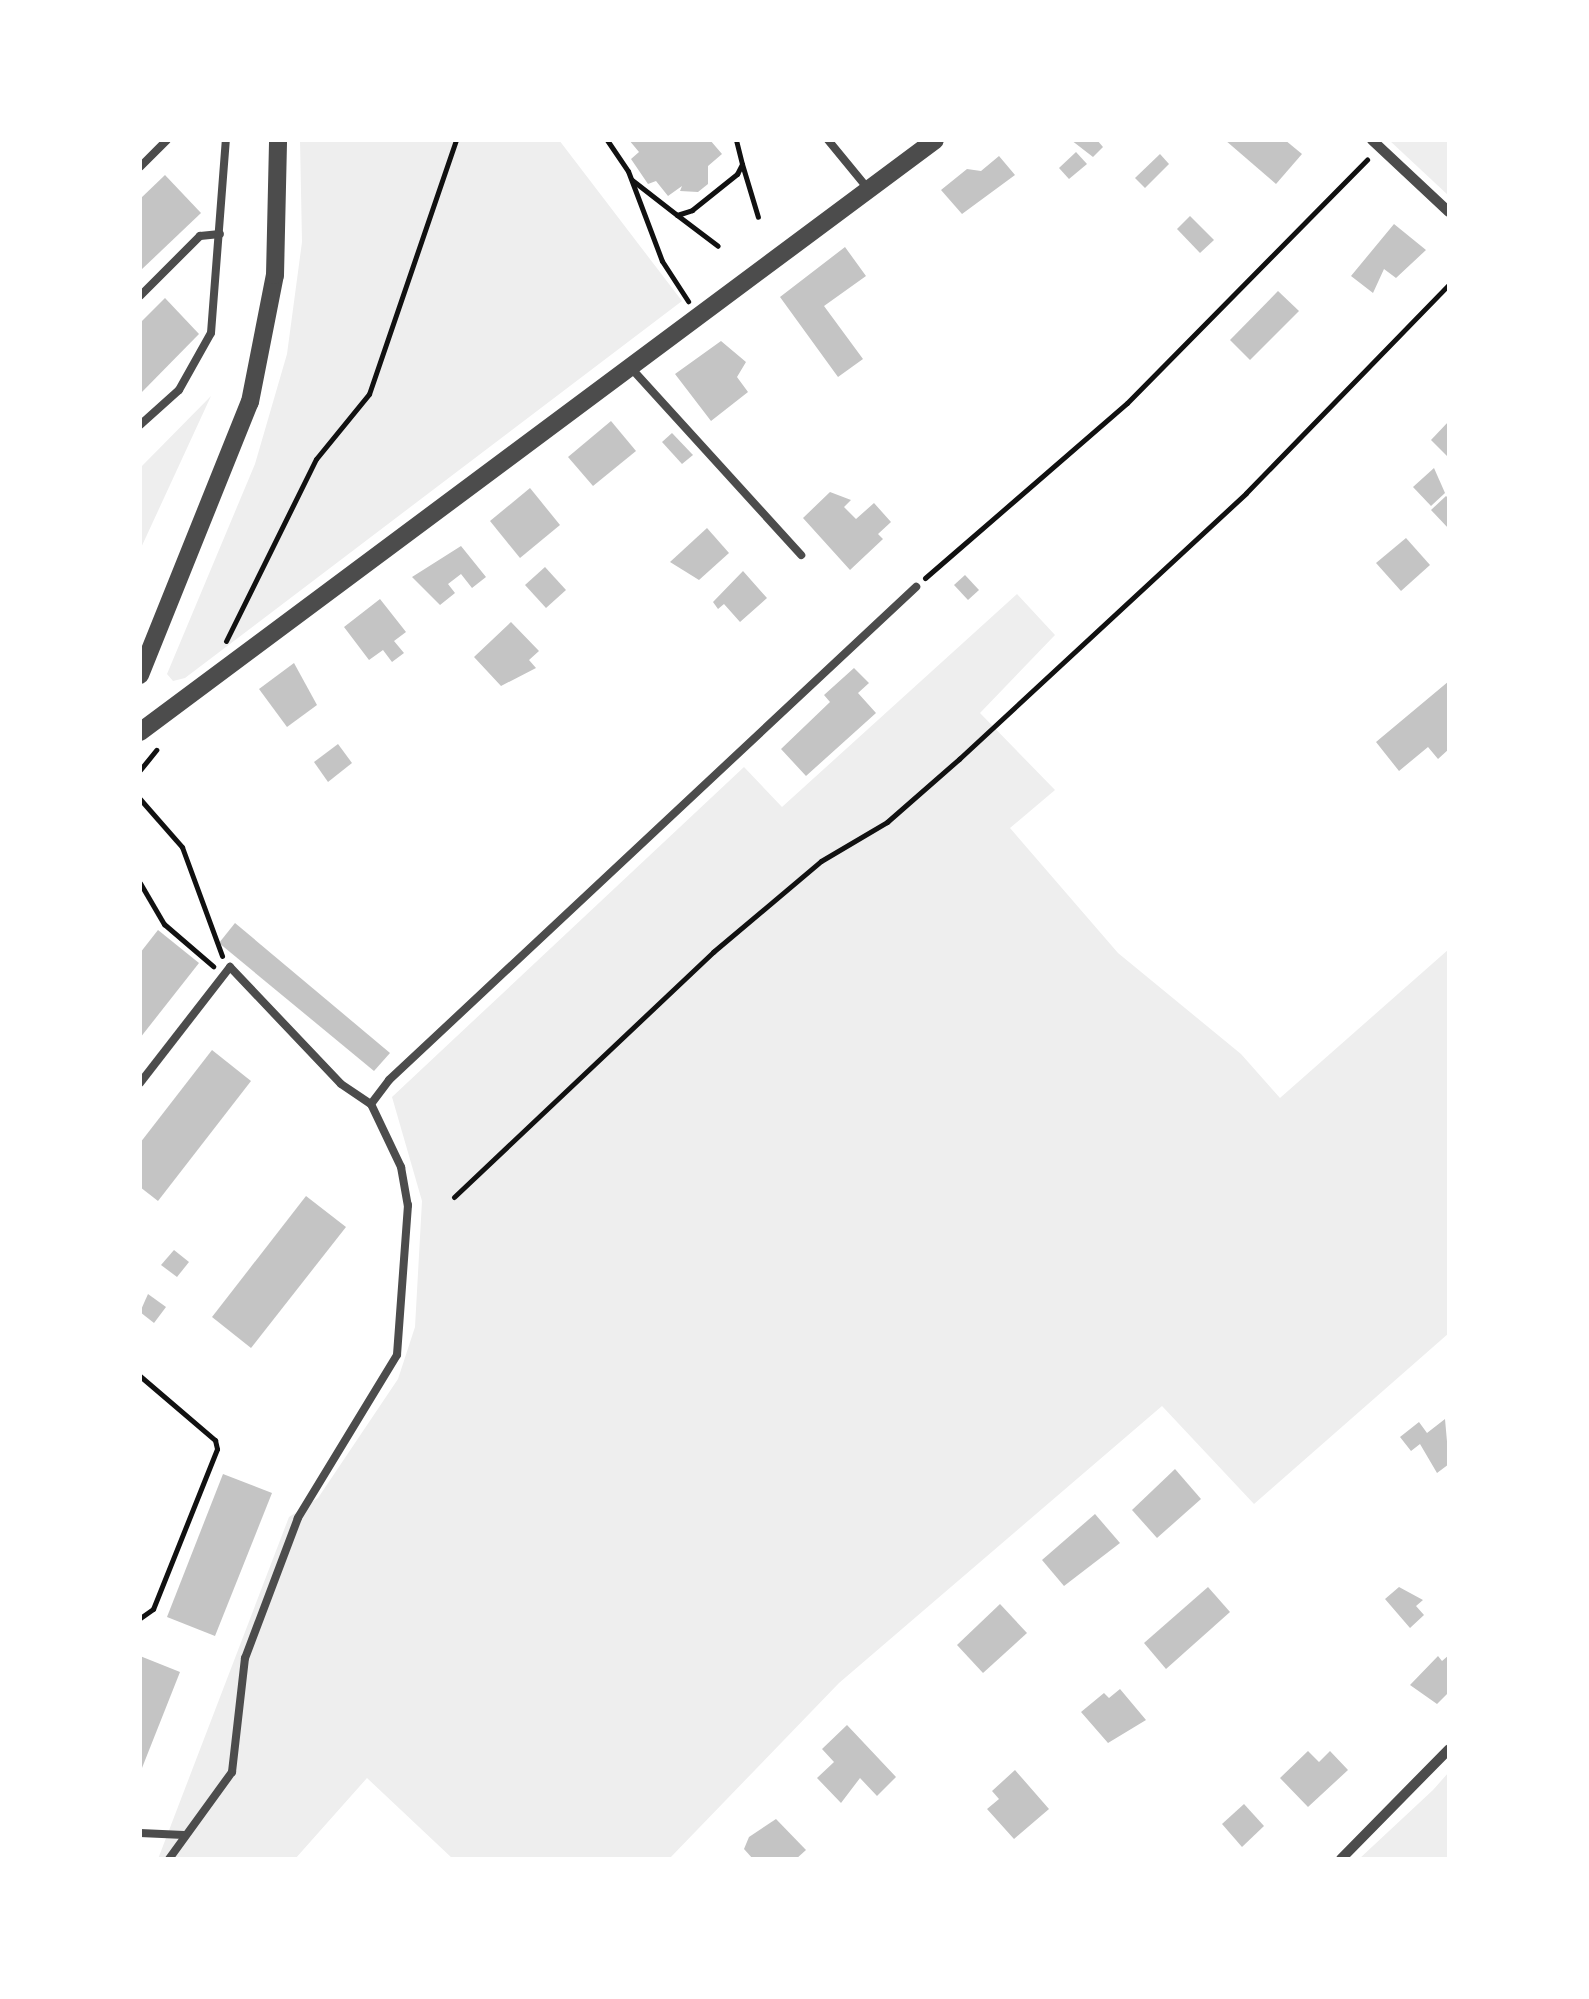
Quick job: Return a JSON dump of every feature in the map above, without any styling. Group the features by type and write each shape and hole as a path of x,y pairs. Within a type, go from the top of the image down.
{"street":[{"path":"140,675 254,387 275,275 278,140"},
{"path":"140,732 935,140"},
{"path":"1375,143 1449,212"},
{"path":"1340,1859 1449,1749"}],"lane":[{"path":"140,167 167,140"},
{"path":"140,425 179,390 211,333 226,140"},
{"path":"828,140 869,190"},
{"path":"140,296 200,236 220,234"},
{"path":"632,368 801,555"},
{"path":"371,1104 388,1080 916,587"},
{"path":"140,1083 226,971 341,1084 371,1104 401,1166 408,1205 397,1355 298,1518 246,1658 232,1772 168,1859"},
{"path":"140,1833 184,1836"}],"path":[{"path":"226,652 229,626 274,551 316,459 369,394 456,140"},
{"path":"607,140 631,180 662,261 686,298"},
{"path":"736,140 758,217"},
{"path":"916,587 1127,403 1375,143"},
{"path":"676,215 692,210 742,164"},
{"path":"631,180 718,246"},
{"path":"454,1197 713,952 844,843 875,830 1246,493 1449,284"},
{"path":"140,799 182,847 226,971"},
{"path":"140,884 164,924 226,971"},
{"path":"140,1376 215,1440 216,1449 153,1609 140,1618"}],"shaded area":[{"path":"300,140 559,140 682,301 185,678 173,681 167,674 255,464 287,354 302,242"},
{"path":"1389,140 1449,140 1449,196"},
{"path":"211,396 140,550 140,468"},
{"path":"1017,594 1055,635 980,713 1055,790 1010,828 1118,953 1241,1054 1280,1098 1449,949 1449,1333 1254,1504 1162,1406 839,1683 669,1859 453,1859 367,1778 295,1859 158,1859 289,1517 318,1498 398,1379 415,1327 422,1201 392,1097 744,767 782,807"},
{"path":"1449,1772 1449,1859 1359,1859 1433,1790"}],"building":[{"path":"629,140 710,140 722,154 708,166 708,184 698,192 680,191 682,186 668,196 656,181 648,184 631,159 639,152"},
{"path":"1071,140 1097,140 1103,147 1093,157"},
{"path":"1225,140 1285,140 1302,154 1276,184"},
{"path":"1076,152 1087,164 1069,179 1059,168"},
{"path":"1160,154 1169,164 1145,188 1135,178"},
{"path":"999,156 1015,175 962,214 941,190 967,169 981,171"},
{"path":"165,175 201,213 140,271 140,199"},
{"path":"1190,216 1214,240 1200,253 1177,229"},
{"path":"1394,224 1426,250 1396,278 1384,269 1373,293 1351,276"},
{"path":"845,247 866,276 824,306 863,359 838,377 780,297"},
{"path":"1278,291 1299,311 1250,360 1230,340"},
{"path":"165,298 199,334 140,394 140,323"},
{"path":"721,341 746,362 737,377 748,392 711,421 675,374"},
{"path":"611,421 636,451 593,486 568,457"},
{"path":"1449,421 1449,458 1431,440"},
{"path":"672,433 693,455 682,464 662,442"},
{"path":"1434,468 1445,493 1431,506 1413,487"},
{"path":"530,488 560,525 520,558 490,521"},
{"path":"830,492 851,500 844,507 856,519 874,503 891,522 878,534 883,539 850,570 803,518"},
{"path":"1446,496 1449,499 1449,529 1431,510"},
{"path":"707,528 729,553 699,580 670,562"},
{"path":"1406,538 1430,565 1401,591 1376,563"},
{"path":"461,546 486,577 472,588 461,574 448,584 455,593 440,605 412,577"},
{"path":"545,567 566,590 546,608 525,585"},
{"path":"743,571 767,598 740,622 724,604 718,609 713,602"},
{"path":"965,575 979,590 968,600 954,585"},
{"path":"380,599 406,632 394,641 404,653 392,662 383,650 369,660 344,627"},
{"path":"511,622 539,651 529,660 536,668 501,686 474,657"},
{"path":"294,663 317,705 287,727 259,689"},
{"path":"854,668 869,683 858,693 876,713 806,776 781,749 830,702 824,695"},
{"path":"1449,681 1449,749 1438,759 1428,747 1399,771 1376,742"},
{"path":"338,744 352,763 328,782 314,762"},
{"path":"235,923 390,1053 374,1071 219,943"},
{"path":"158,930 199,963 140,1038 140,953"},
{"path":"212,1050 251,1081 158,1201 140,1187 140,1143"},
{"path":"306,1196 346,1227 251,1348 212,1317"},
{"path":"174,1250 189,1262 177,1277 161,1265"},
{"path":"148,1294 166,1307 154,1323 140,1312"},
{"path":"1445,1419 1449,1464 1437,1473 1420,1444 1411,1451 1400,1437 1419,1422 1427,1433"},
{"path":"1175,1469 1201,1499 1157,1538 1132,1510"},
{"path":"223,1474 272,1493 215,1636 167,1617"},
{"path":"1095,1514 1120,1543 1064,1586 1042,1560"},
{"path":"1208,1587 1230,1612 1166,1669 1144,1643"},
{"path":"1399,1587 1423,1600 1416,1606 1424,1615 1410,1628 1385,1599"},
{"path":"1000,1604 1027,1633 983,1673 957,1645"},
{"path":"1449,1655 1449,1692 1437,1704 1410,1685 1438,1656 1442,1661"},
{"path":"140,1656 180,1672 140,1773"},
{"path":"1120,1689 1146,1720 1108,1743 1081,1712 1104,1693 1109,1698"},
{"path":"847,1725 896,1777 877,1796 860,1778 841,1803 817,1778 834,1762 822,1749"},
{"path":"1308,1751 1319,1762 1330,1751 1348,1770 1308,1807 1280,1778"},
{"path":"1015,1770 1049,1809 1014,1839 987,1809 999,1799 992,1791"},
{"path":"1244,1804 1264,1826 1242,1847 1222,1824"},
{"path":"776,1819 806,1850 796,1859 753,1859 744,1849 749,1837"}]}
